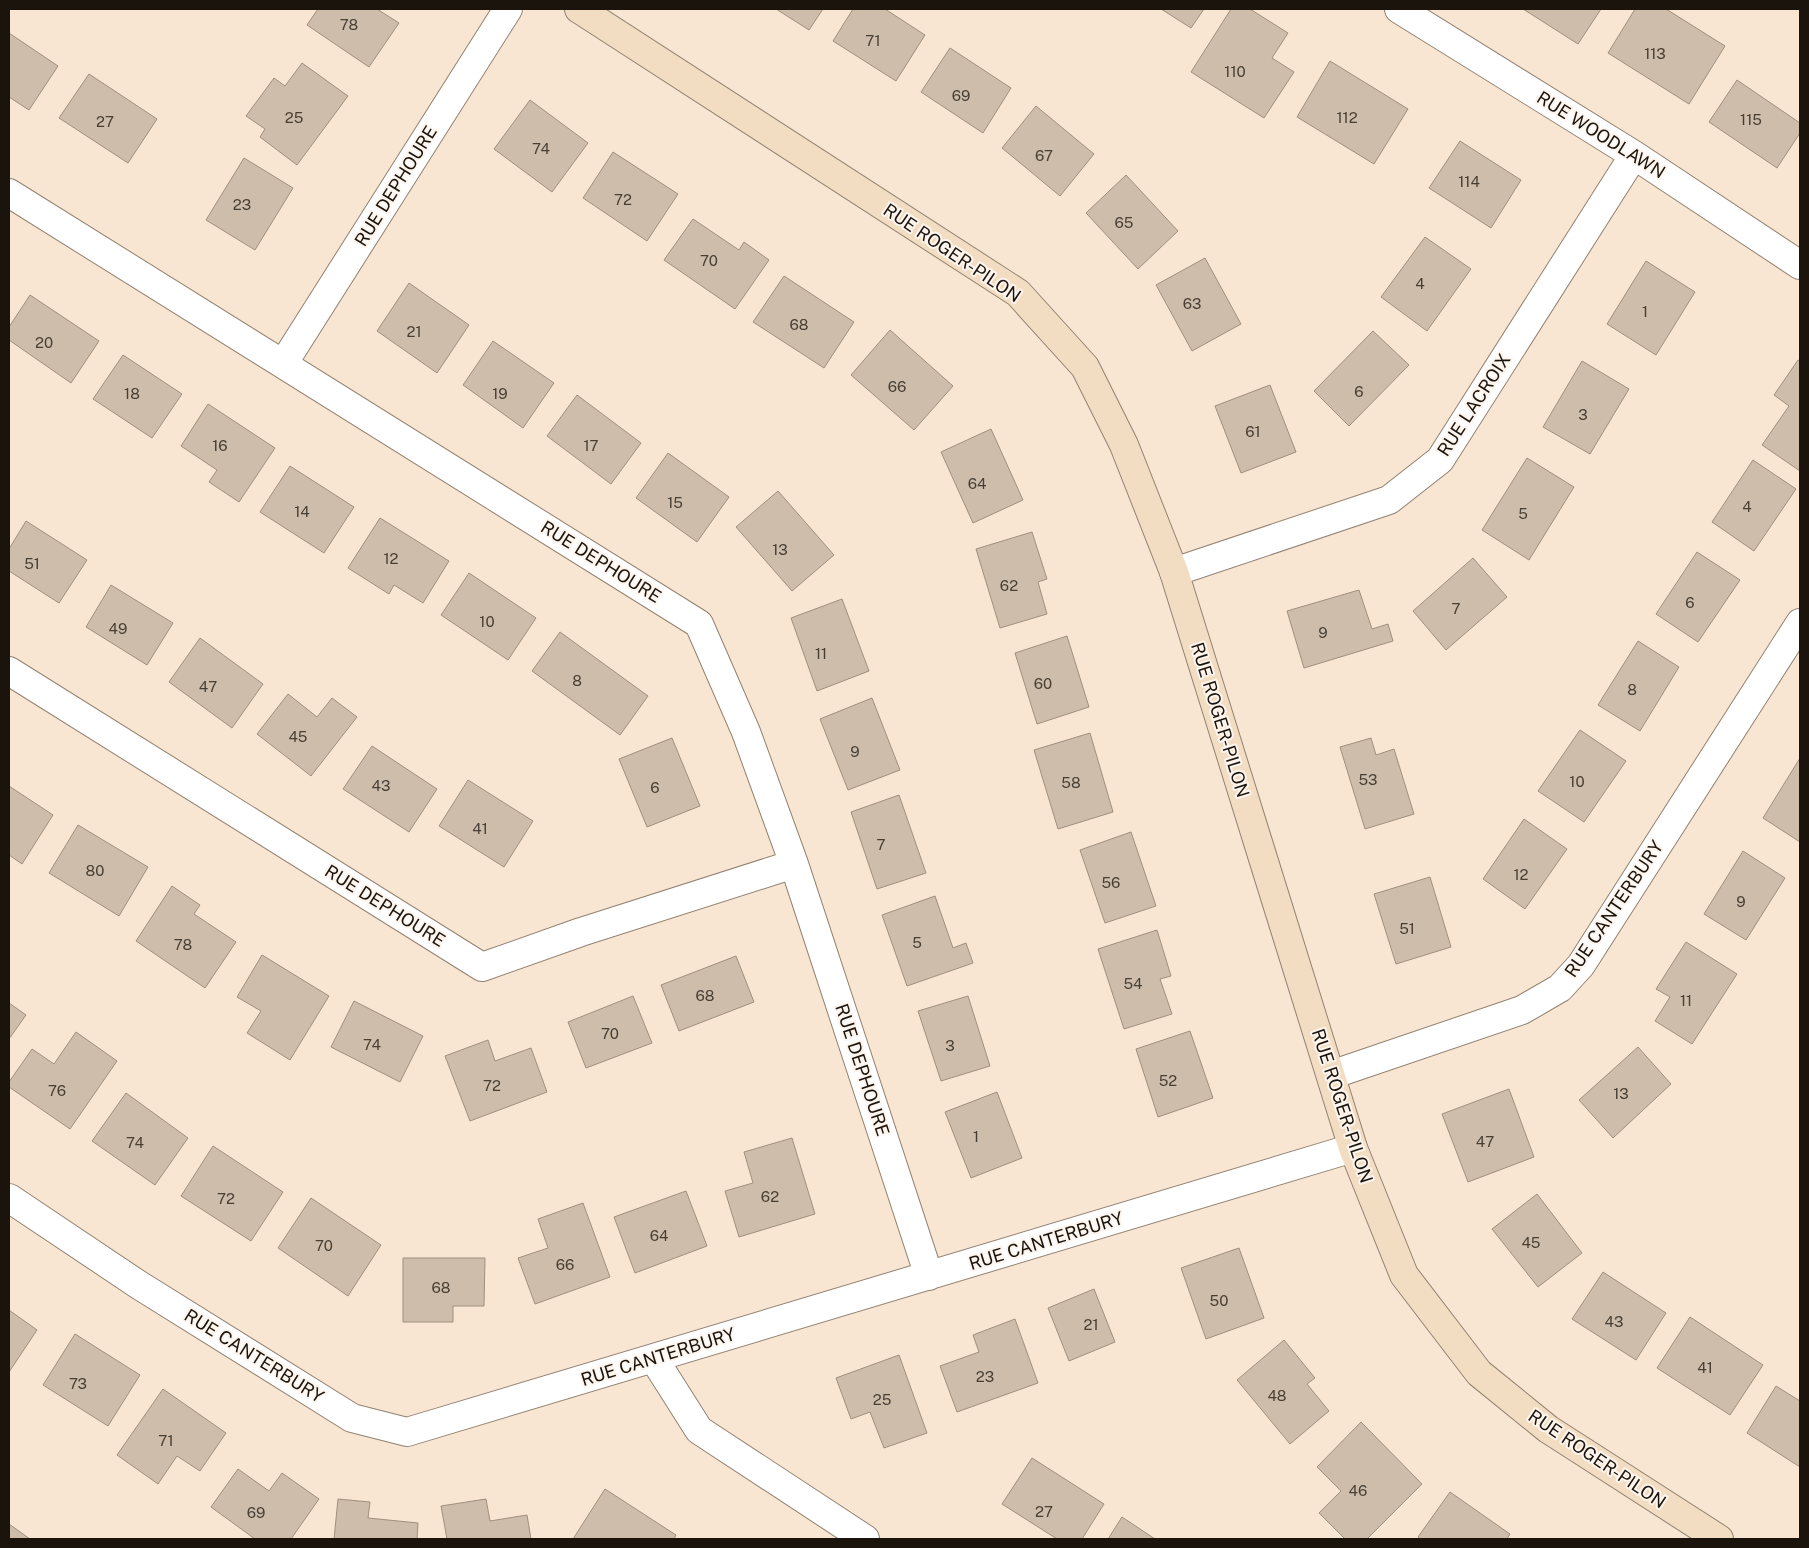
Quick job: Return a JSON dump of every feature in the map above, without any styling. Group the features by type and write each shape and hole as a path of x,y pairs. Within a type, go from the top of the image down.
{"street":[{"name":"RUE DEPHOURE","path":"283,364 508,9"},
{"name":"RUE ROGER-PILON","path":"579,9 1018,293 1085,367 1124,445 1174,572 1354,1148 1404,1275 1479,1373 1548,1429 1719,1539"},
{"name":"RUE WOODLAWN","path":"1399,9 1634,155 1800,265"},
{"name":"RUE LACROIX","path":"1174,572 1389,500 1440,460 1634,155"},
{"name":"RUE DEPHOURE","path":"9,193 699,624 746,732 794,864 929,1276"},
{"name":"RUE CANTERBURY","path":"1331,1075 1522,1010 1560,988 1581,965 1800,623"},
{"name":"RUE DEPHOURE","path":"9,671 482,967 581,932 794,864"},
{"name":"RUE CANTERBURY","path":"9,1198 139,1284 352,1418 407,1432 1354,1148"},
{"path":"654,1359 699,1430 865,1539"}],"building":[{"path":"318,9 377,9 399,23 369,67 307,25"},
{"path":"776,9 823,9 809,30"},
{"path":"853,9 885,9 925,35 896,81 833,41"},
{"path":"1161,9 1204,9 1191,28"},
{"path":"1231,9 1250,9 1288,33 1272,58 1294,72 1264,118 1191,72"},
{"path":"1523,9 1601,9 1578,44"},
{"path":"1635,9 1666,9 1725,46 1689,104 1608,53"},
{"path":"9,33 58,66 29,110 9,97"},
{"path":"950,48 1011,88 983,133 921,92"},
{"path":"1330,61 1408,109 1374,164 1297,117"},
{"path":"302,63 348,96 297,165 260,137 265,129 246,116 274,78 285,86"},
{"path":"89,74 157,119 128,163 59,118"},
{"path":"1737,80 1800,123 1800,133 1777,168 1709,122"},
{"path":"530,100 588,143 552,192 494,149"},
{"path":"1036,106 1094,154 1060,196 1002,148"},
{"path":"1460,141 1521,180 1491,228 1429,188"},
{"path":"613,152 678,194 647,241 583,198"},
{"path":"244,158 293,188 255,250 206,220"},
{"path":"1126,175 1178,231 1138,269 1086,213"},
{"path":"693,219 739,250 744,242 769,260 735,309 664,260"},
{"path":"1425,237 1471,269 1427,331 1381,297"},
{"path":"1205,258 1241,324 1192,351 1156,285"},
{"path":"1646,261 1695,292 1656,355 1607,324"},
{"path":"784,276 854,322 824,368 753,322"},
{"path":"409,283 469,325 437,373 377,331"},
{"path":"30,295 99,341 71,383 9,340 9,327"},
{"path":"890,330 953,386 914,430 851,375"},
{"path":"1373,331 1409,365 1349,426 1314,391"},
{"path":"493,341 554,383 523,428 463,385"},
{"path":"123,355 182,394 152,438 93,399"},
{"path":"1798,360 1800,361 1800,471 1762,445 1789,406 1774,395"},
{"path":"1582,361 1629,389 1590,454 1543,427"},
{"path":"1270,385 1296,452 1241,473 1215,406"},
{"path":"577,395 641,443 611,484 547,436"},
{"path":"208,404 275,448 239,502 209,482 217,470 181,446"},
{"path":"991,429 1023,500 973,523 941,452"},
{"path":"668,453 729,497 697,542 636,498"},
{"path":"1527,458 1574,487 1529,560 1482,530"},
{"path":"1753,460 1796,489 1754,551 1712,522"},
{"path":"290,466 354,507 324,553 260,512"},
{"path":"778,491 834,555 792,591 736,527"},
{"path":"380,518 449,561 423,603 394,585 389,594 348,568"},
{"path":"26,521 87,560 59,603 9,571 9,549"},
{"path":"1032,532 1047,579 1038,582 1047,614 1000,628 976,549"},
{"path":"1697,552 1740,580 1698,642 1656,614"},
{"path":"1473,558 1507,597 1446,650 1413,611"},
{"path":"469,573 536,618 508,660 441,615"},
{"path":"111,585 173,623 147,665 86,627"},
{"path":"1359,590 1372,629 1388,624 1393,641 1304,668 1287,611"},
{"path":"842,599 869,671 817,691 791,618"},
{"path":"560,632 648,696 620,735 532,671"},
{"path":"1067,636 1089,707 1037,724 1015,653"},
{"path":"200,638 263,684 232,728 169,682"},
{"path":"1638,641 1679,667 1640,731 1598,705"},
{"path":"288,694 317,717 332,698 357,717 311,776 257,734"},
{"path":"872,698 900,770 848,790 820,719"},
{"path":"1580,730 1626,761 1584,822 1538,791"},
{"path":"1090,733 1113,812 1058,829 1034,750"},
{"path":"672,738 700,806 647,827 619,759"},
{"path":"1371,738 1376,755 1394,749 1414,814 1365,829 1340,747"},
{"path":"372,746 437,789 409,832 343,789"},
{"path":"1800,758 1800,842 1763,818"},
{"path":"468,780 533,821 504,867 439,826"},
{"path":"9,786 53,815 22,864 9,855"},
{"path":"899,795 926,873 877,889 851,812"},
{"path":"1524,819 1567,849 1525,909 1483,879"},
{"path":"78,825 148,867 119,916 49,873"},
{"path":"1131,832 1156,906 1105,923 1080,850"},
{"path":"1743,851 1785,878 1746,940 1704,914"},
{"path":"1430,877 1451,947 1396,964 1374,894"},
{"path":"172,886 200,905 194,914 236,942 205,988 136,941"},
{"path":"935,896 953,948 966,943 973,963 907,986 882,915"},
{"path":"1157,930 1171,976 1160,979 1172,1014 1124,1029 1098,949"},
{"path":"1686,942 1737,974 1692,1044 1655,1021 1670,997 1656,989"},
{"path":"262,955 329,996 290,1060 247,1033 261,1011 237,997"},
{"path":"736,956 754,1002 679,1031 661,985"},
{"path":"633,996 652,1043 586,1068 568,1022"},
{"path":"968,996 990,1066 941,1081 918,1011"},
{"path":"354,1001 423,1036 400,1082 331,1047"},
{"path":"9,1003 26,1015 9,1039"},
{"path":"1190,1031 1213,1098 1158,1117 1136,1049"},
{"path":"76,1032 117,1061 70,1129 9,1087 9,1082 32,1049 54,1064"},
{"path":"488,1040 495,1061 531,1048 547,1092 470,1121 445,1056"},
{"path":"1638,1047 1671,1084 1613,1138 1579,1100"},
{"path":"1509,1089 1534,1157 1468,1182 1442,1114"},
{"path":"997,1092 1022,1158 971,1178 945,1112"},
{"path":"126,1093 188,1138 155,1185 92,1141"},
{"path":"792,1138 815,1214 739,1237 725,1191 753,1183 744,1152"},
{"path":"213,1146 283,1192 251,1241 181,1196"},
{"path":"686,1191 707,1246 635,1273 614,1217"},
{"path":"1537,1194 1582,1253 1538,1287 1492,1229"},
{"path":"311,1198 381,1245 348,1296 278,1248"},
{"path":"583,1203 610,1277 535,1304 518,1258 548,1248 538,1219"},
{"path":"1239,1248 1264,1318 1206,1339 1181,1268"},
{"path":"403,1258 485,1258 484,1306 453,1306 453,1322 403,1322"},
{"path":"1603,1272 1666,1313 1636,1360 1572,1319"},
{"path":"1094,1289 1115,1342 1069,1361 1048,1308"},
{"path":"9,1310 37,1330 9,1372"},
{"path":"1690,1317 1763,1365 1730,1415 1657,1368"},
{"path":"1015,1319 1038,1383 957,1412 940,1366 979,1352 973,1335"},
{"path":"75,1334 140,1375 108,1426 43,1385"},
{"path":"1284,1340 1315,1378 1307,1384 1329,1411 1290,1444 1237,1380"},
{"path":"899,1355 927,1433 884,1448 870,1412 851,1419 836,1378"},
{"path":"1776,1386 1800,1401 1800,1467 1747,1433"},
{"path":"163,1389 226,1433 200,1471 177,1456 158,1484 117,1455"},
{"path":"1361,1422 1422,1484 1367,1539 1345,1539 1319,1513 1341,1491 1317,1467"},
{"path":"1032,1458 1104,1504 1082,1539 1057,1539 1002,1504"},
{"path":"238,1469 269,1491 282,1473 319,1499 291,1539 255,1539 211,1507"},
{"path":"605,1489 676,1535 674,1539 573,1539"},
{"path":"1450,1492 1510,1534 1507,1539 1421,1539 1418,1537"},
{"path":"338,1499 370,1502 368,1518 418,1523 417,1539 334,1539"},
{"path":"486,1499 490,1521 527,1515 531,1539 447,1539 441,1506"},
{"path":"1122,1517 1155,1539 1108,1539"},
{"path":"9,1524 30,1539 9,1539"}]}
